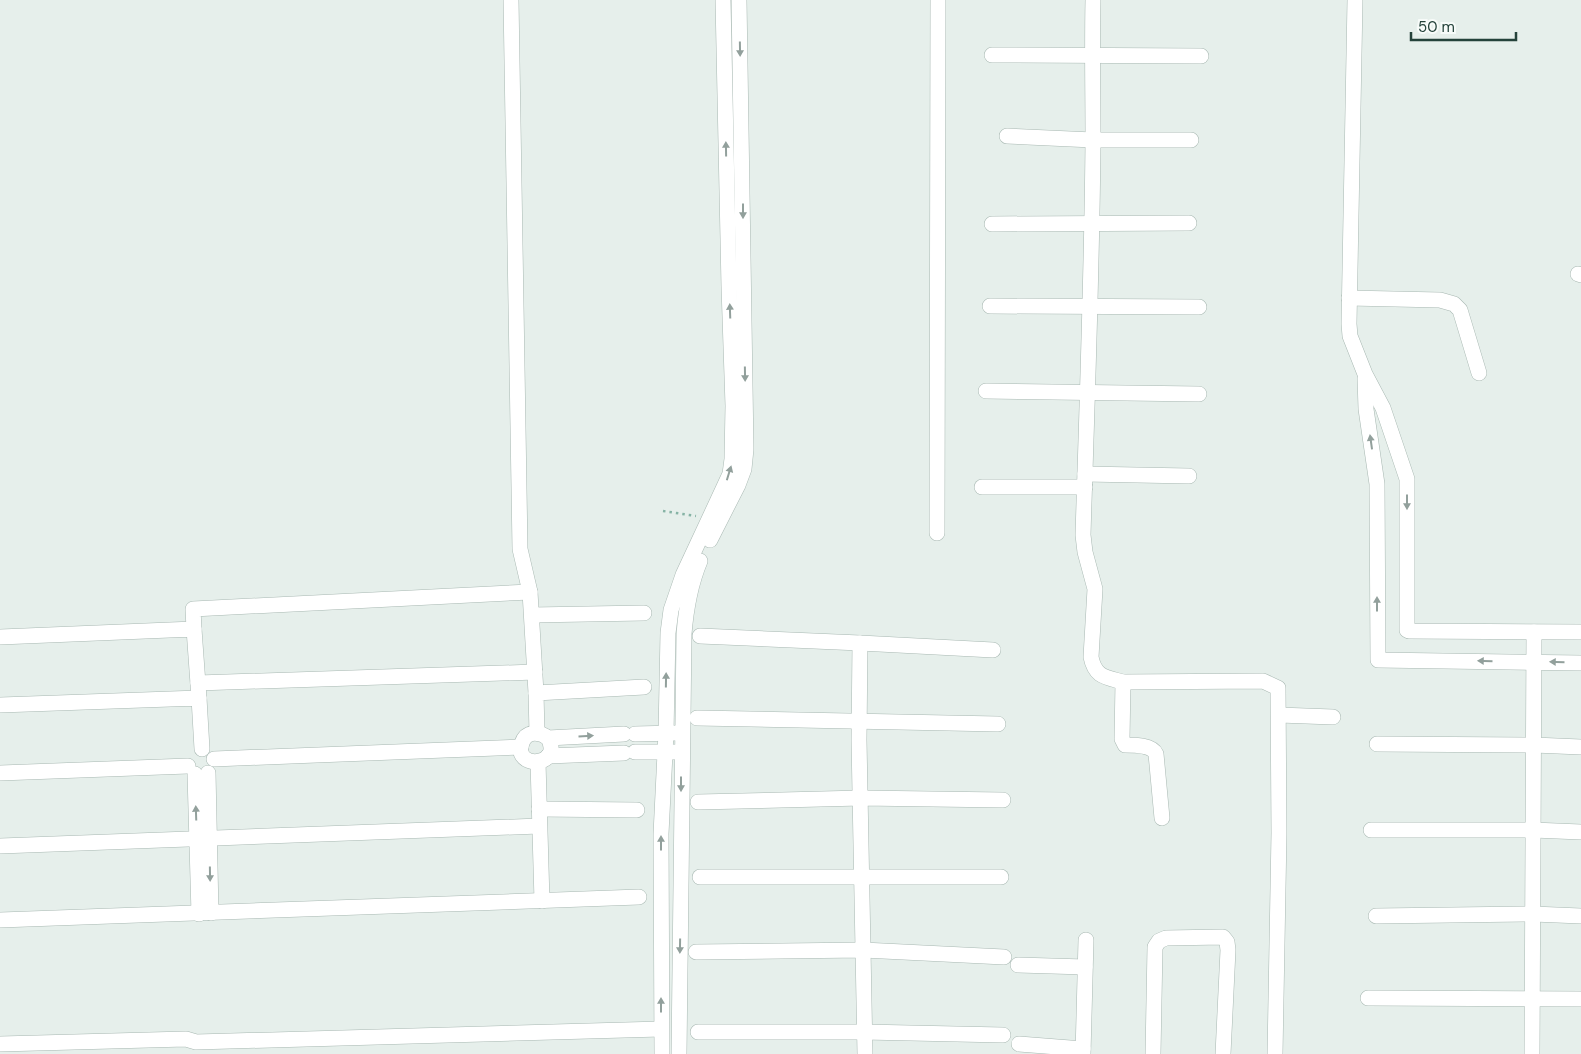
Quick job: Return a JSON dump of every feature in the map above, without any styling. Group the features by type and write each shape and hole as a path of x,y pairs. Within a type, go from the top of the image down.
{"street":[{"path":"511,0 520,549 530,592 536,693 543,736 551,747 543,759 539,809 542,901"},
{"path":"662,1054 661,834 668,633 671,610 702,545 710,518 730,474 732,459 733,406 728,278 723,0"},
{"path":"702,545 738,485 744,469 746,449 739,0"},
{"path":"937,533 938,0"},
{"path":"1093,0 1089,392 1083,535 1085,552 1095,589 1091,657 1093,667 1097,673 1123,682 1263,681 1278,688 1275,1054"},
{"path":"1355,0 1349,298 1350,336 1365,374 1383,408 1407,479 1407,630 1581,632"},
{"path":"992,55 1201,56"},
{"path":"1007,136 1093,140 1191,140"},
{"path":"992,224 1189,223"},
{"path":"1349,298 1440,300 1454,304 1460,310 1479,373"},
{"path":"990,306 1199,307"},
{"path":"1365,374 1366,409 1378,484 1378,659 1581,663"},
{"path":"986,391 1199,394"},
{"path":"982,487 1189,476"},
{"path":"679,1054 682,734 691,635 686,609 688,577"},
{"path":"202,749 193,608 530,592"},
{"path":"532,615 644,613"},
{"path":"0,637 194,629"},
{"path":"1532,1054 1534,632"},
{"path":"668,633 993,650"},
{"path":"860,642 865,1054"},
{"path":"0,705 198,691 535,672"},
{"path":"1123,682 1122,739 1125,744 1154,750 1156,754 1162,818"},
{"path":"536,693 644,687"},
{"path":"1279,715 1333,717"},
{"path":"697,718 998,724"},
{"path":"682,734 526,736 521,747 522,753 531,762 543,759 630,752 682,752"},
{"path":"1377,744 1581,747"},
{"path":"0,773 201,768 521,747"},
{"path":"201,768 188,759 190,754 196,750 208,750 201,768 205,914"},
{"path":"698,802 861,798 1003,800"},
{"path":"539,809 637,810"},
{"path":"0,846 539,826"},
{"path":"1371,830 1533,830 1581,832"},
{"path":"700,877 1001,877"},
{"path":"0,920 639,897"},
{"path":"1376,916 1533,914 1581,916"},
{"path":"1153,1054 1154,947 1159,941 1166,938 1223,937 1228,950 1223,1054"},
{"path":"1019,1044 1083,1052 1086,940"},
{"path":"696,952 863,950 1004,958"},
{"path":"1018,965 1085,967"},
{"path":"1368,998 1581,999"},
{"path":"0,1044 160,1039 186,1039 196,1042 662,1029"},
{"path":"698,1032 864,1032 1003,1035"}],"path":[{"path":"663,512 710,518"}]}
